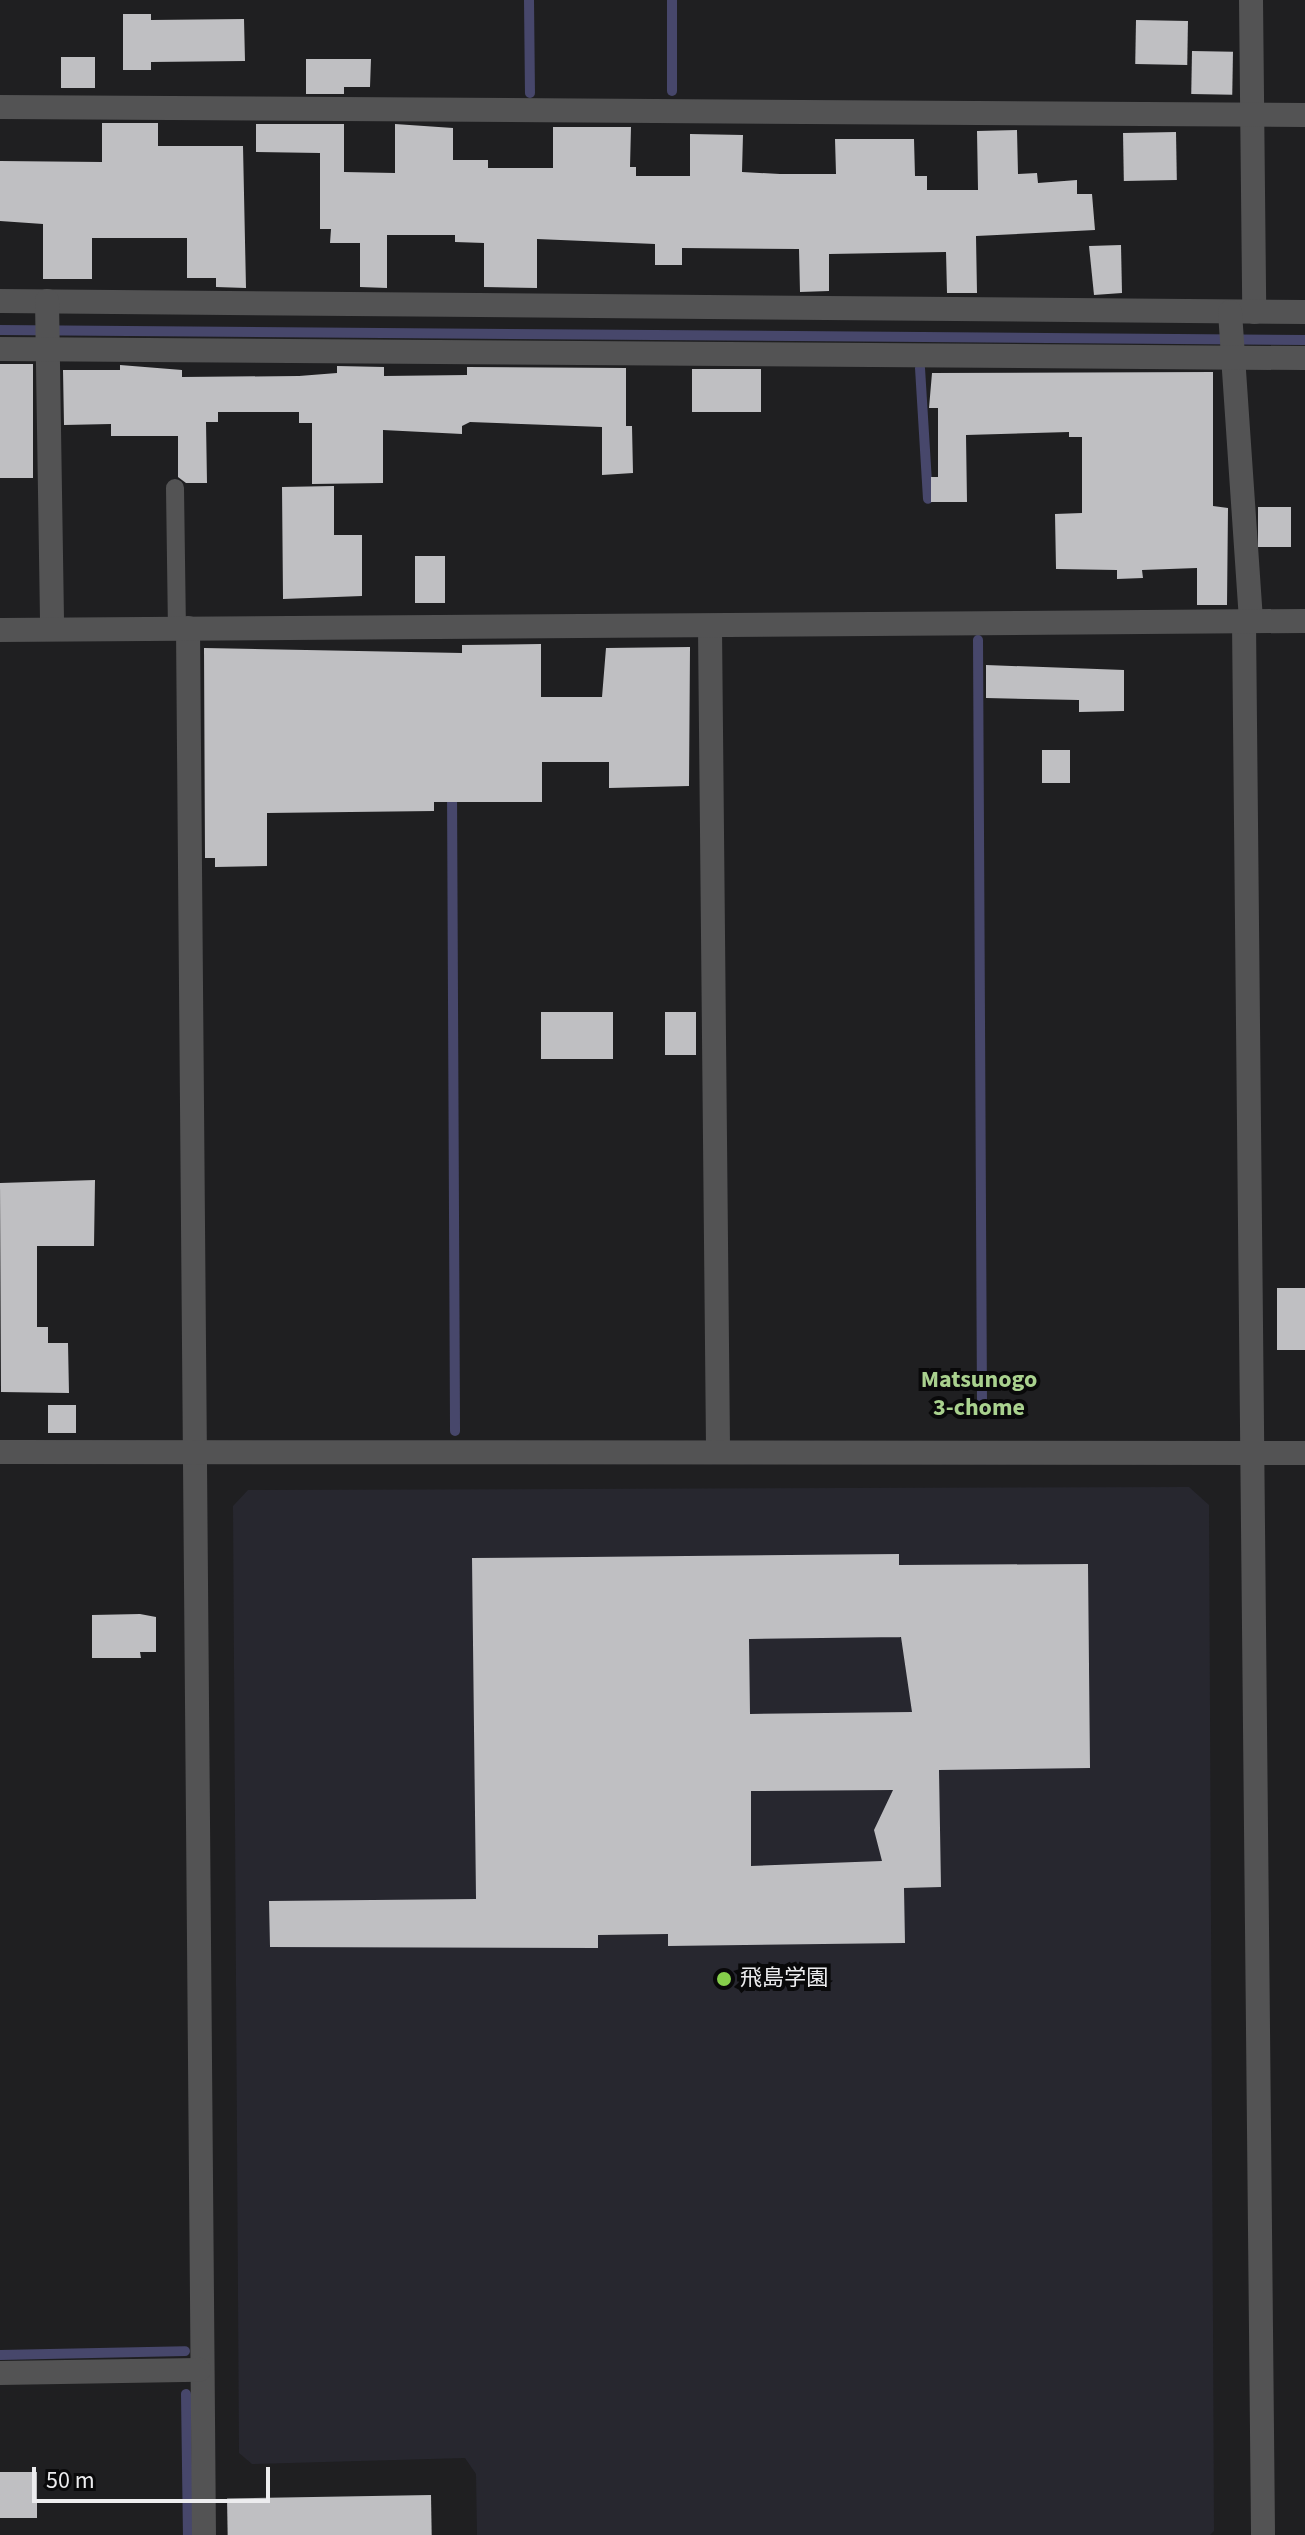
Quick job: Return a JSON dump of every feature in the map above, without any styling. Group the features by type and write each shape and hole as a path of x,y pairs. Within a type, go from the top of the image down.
{"street":[{"path":"1251,0 1252,114 1233,354 1248,622 1252,1453 1263,2535"},
{"path":"0,107 1305,115"},
{"path":"0,301 48,327 1305,358"},
{"path":"0,349 48,327 1238,316 1305,312"},
{"path":"48,327 52,629"},
{"path":"0,630 710,628 1305,621"},
{"path":"182,628 195,1451 199,2370 204,2535"},
{"path":"710,628 718,1450"},
{"path":"0,1452 718,1450 1305,1453"},
{"path":"0,2373 199,2370"}],"lane":[{"path":"175,488 182,628"}],"shaded area":[{"name":"飛島学園","path":"1189,1487 1209,1505 1214,2531 1210,2535 477,2535 476,2474 465,2458 252,2464 239,2453 233,1506 248,1490"}],"building":[{"path":"123,14 151,14 151,20 244,19 245,61 151,62 151,70 123,70"},
{"path":"1136,20 1188,21 1187,65 1135,64"},
{"path":"1192,51 1233,52 1232,95 1191,94"},
{"path":"61,57 95,57 95,88 61,88"},
{"path":"306,59 371,59 370,87 344,87 344,94 306,94"},
{"path":"102,123 158,123 158,146 243,146 246,288 216,287 216,278 187,278 187,238 92,238 92,279 43,279 43,224 0,221 0,161 102,162"},
{"path":"256,124 344,124 344,172 395,173 395,124 453,128 453,160 488,160 488,168 553,168 553,127 631,127 630,167 636,167 636,176 690,176 690,134 743,135 742,172 780,174 836,174 835,139 914,139 915,176 927,176 927,190 978,190 977,131 1017,130 1018,174 1037,173 1038,183 1077,180 1077,194 1092,194 1095,230 976,236 977,293 947,293 946,252 829,254 829,291 800,292 799,249 682,248 682,265 655,265 655,244 537,239 537,288 484,287 484,243 455,242 455,235 387,235 387,288 360,287 360,243 330,243 331,229 320,229 320,153 256,152"},
{"path":"1176,132 1177,180 1124,181 1123,133"},
{"path":"1121,245 1122,293 1094,295 1089,246"},
{"path":"0,364 33,364 33,478 0,478"},
{"path":"120,365 182,370 182,377 299,376 337,373 337,366 384,367 384,376 467,375 467,367 626,368 626,426 632,426 633,473 602,475 602,427 470,422 462,426 462,434 383,430 383,483 312,484 312,423 299,423 299,412 218,412 218,422 206,422 207,483 186,483 178,477 178,436 111,436 111,424 64,425 63,370 120,370"},
{"path":"692,369 761,369 761,412 692,412"},
{"path":"1213,372 1213,506 1228,508 1227,605 1197,605 1197,568 1142,570 1143,578 1117,579 1117,570 1056,569 1055,514 1082,513 1082,437 1069,437 1069,432 966,435 967,502 931,502 931,477 938,477 938,408 929,408 932,373"},
{"path":"334,486 334,535 362,535 362,596 283,599 282,487"},
{"path":"1258,507 1291,507 1291,547 1258,547"},
{"path":"415,556 445,556 445,603 415,603"},
{"path":"541,644 541,697 602,697 606,648 690,647 689,786 609,788 609,762 542,762 542,802 434,802 434,811 267,813 267,866 215,867 215,858 205,858 204,648 462,653 462,645"},
{"path":"986,665 1124,670 1124,711 1079,712 1079,700 986,698"},
{"path":"1042,750 1070,750 1070,783 1042,783"},
{"path":"541,1012 613,1012 613,1059 541,1059"},
{"path":"665,1012 696,1012 696,1055 665,1055"},
{"path":"95,1180 94,1246 37,1246 37,1327 48,1327 48,1343 68,1343 69,1393 1,1392 0,1183"},
{"path":"1277,1288 1305,1288 1305,1350 1277,1350"},
{"path":"48,1405 76,1405 76,1433 48,1433"},
{"path":"899,1554 899,1565 1088,1564 1090,1768 939,1770 941,1887 904,1888 905,1943 668,1946 668,1934 598,1935 598,1948 270,1947 269,1901 476,1899 472,1558","holes":["901,1637 912,1712 750,1714 749,1639","893,1790 874,1830 882,1861 751,1866 751,1791"]},
{"path":"140,1614 156,1617 156,1652 140,1652 141,1658 92,1658 92,1615"},
{"path":"0,2472 37,2472 37,2518 0,2518"},
{"path":"431,2495 432,2535 228,2535 227,2499"}],"waterway":[{"path":"529,0 530,93"},
{"path":"672,0 672,91"},
{"path":"0,330 1305,340"},
{"path":"920,368 928,499"},
{"path":"978,640 982,1413"},
{"path":"452,789 455,1431"},
{"path":"0,2355 185,2351"},
{"path":"186,2394 188,2535"}],"place":[{"name":"飛島学園","path":"724,1979"}],"district":[{"name":"Matsunogo 3-chome","path":"979,1394"}]}
